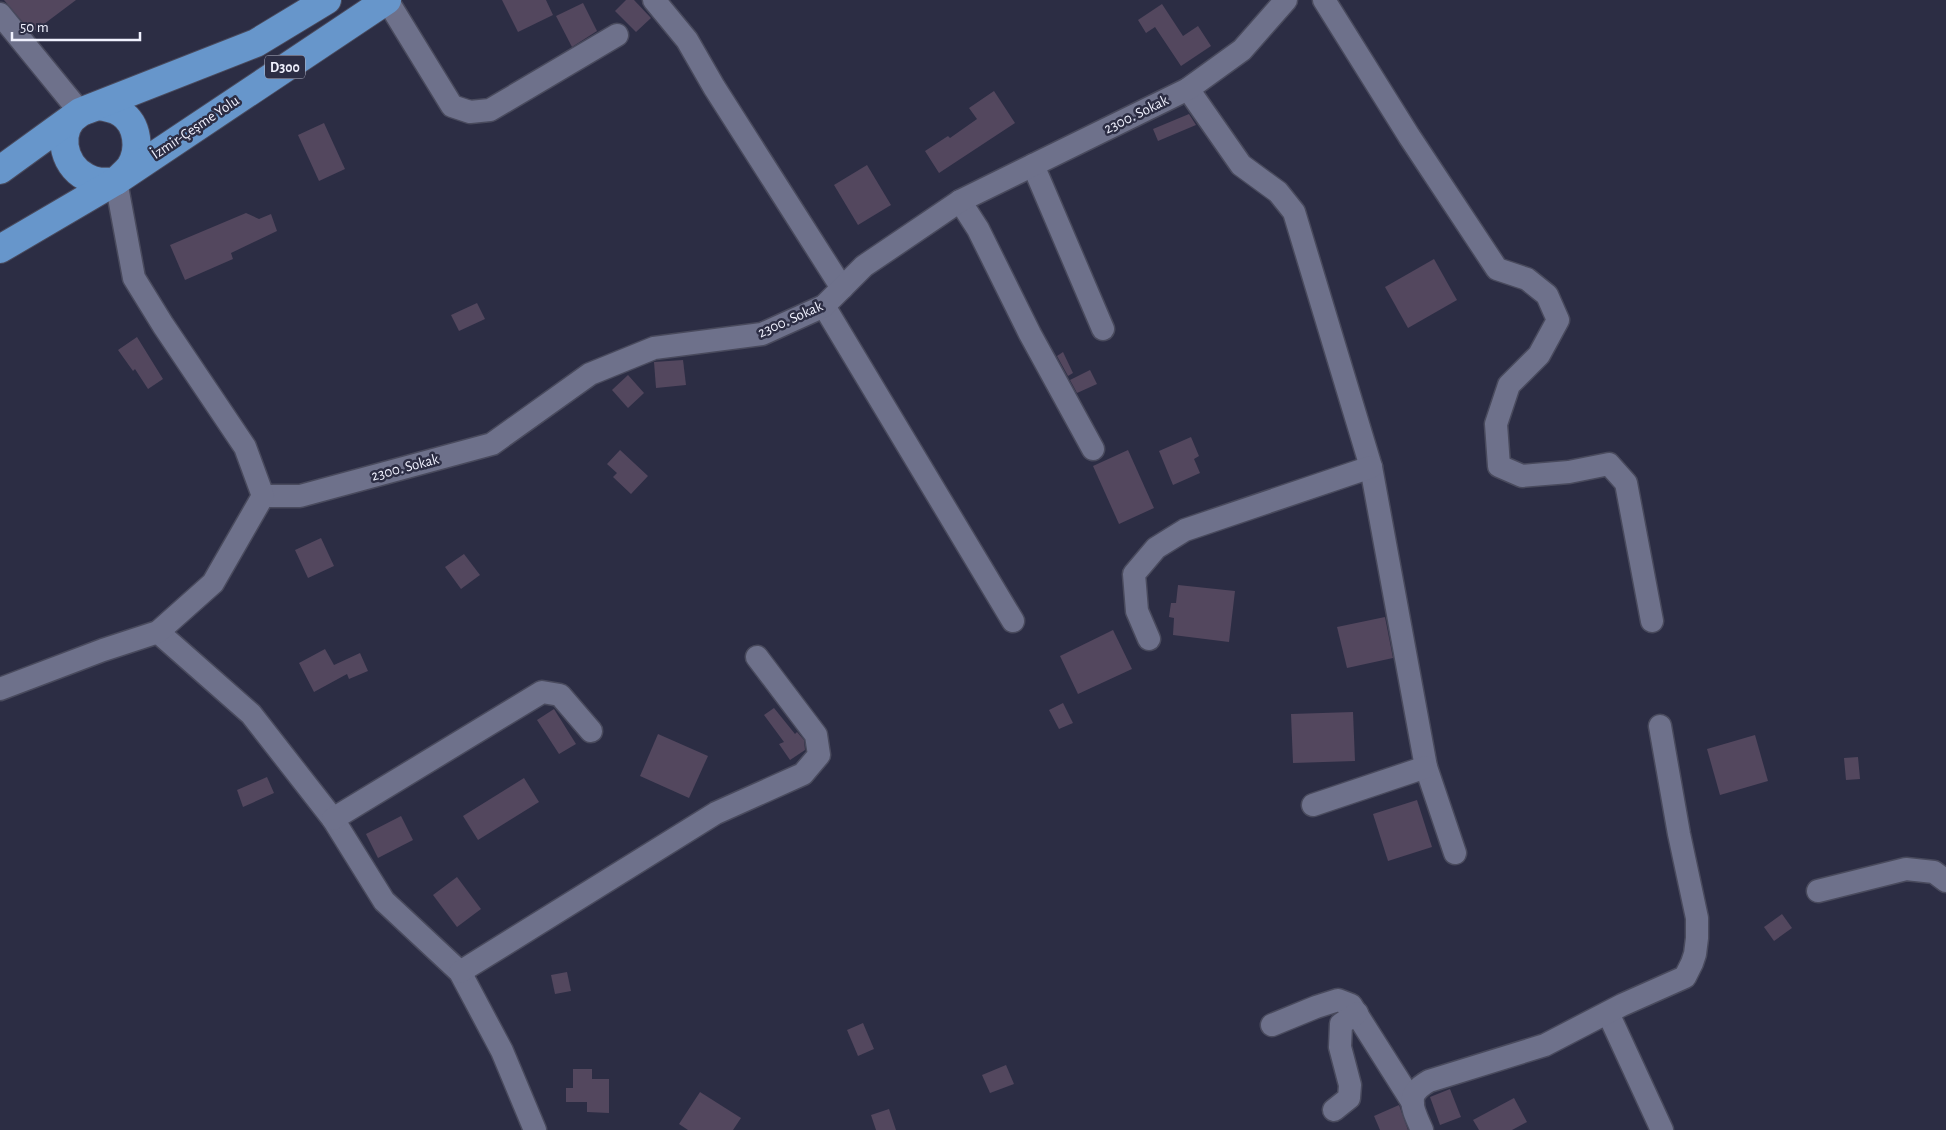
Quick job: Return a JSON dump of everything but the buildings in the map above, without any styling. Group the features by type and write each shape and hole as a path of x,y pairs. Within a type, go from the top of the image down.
{"highway":[{"name":"D300","path":"0,170 80,112 256,43 326,0"},
{"name":"İzmir-Çeşme Yolu","path":"0,249 116,181 387,0"},
{"path":"98,106 110,108 121,113 132,126 137,143 134,155 130,166 116,181 97,182 84,177 68,159 64,148 64,136 69,124 80,112 98,106"}],"street":[{"path":"387,0 452,106 470,112 490,110 617,35"},
{"path":"654,0 687,40 714,87 842,288"},
{"name":"2300. Sokak","path":"264,496 300,496 492,444 590,374 654,348 762,334 824,306 864,266 960,201 1188,89 1242,50 1286,0"},
{"path":"1324,0 1409,136 1497,269 1527,279 1547,295 1558,320 1539,355 1509,385 1496,424 1500,466 1522,476 1569,472 1609,464 1626,483 1652,622"},
{"path":"0,14 80,112"},
{"path":"1188,89 1241,165 1278,192 1294,212 1371,467 1426,767 1455,853"},
{"path":"1033,165 1103,329"},
{"path":"0,689 103,650 158,632 213,583 264,496 245,447 168,333 134,278 116,181"},
{"path":"960,201 978,230 1030,334 1093,450"},
{"path":"824,306 1013,621"},
{"path":"1149,639 1137,611 1134,574 1156,548 1185,530 1371,467"},
{"path":"158,632 251,714 333,819 384,901 460,972 502,1051 535,1130"},
{"path":"460,972 716,813 803,774 820,755 816,735 757,656"},
{"path":"333,819 542,692 560,695 591,731"},
{"path":"1422,1130 1414,1114 1413,1093 1418,1087 1429,1081 1545,1045 1685,977 1695,954 1697,918 1679,834 1660,726"},
{"path":"1313,805 1426,767"},
{"path":"1818,891 1906,870 1934,872 1946,881"},
{"path":"1272,1025 1338,1000 1351,1005 1413,1103"},
{"path":"1334,1110 1349,1098 1350,1085 1340,1047 1341,1024 1357,1013"},
{"path":"1608,1013 1662,1130"}]}
